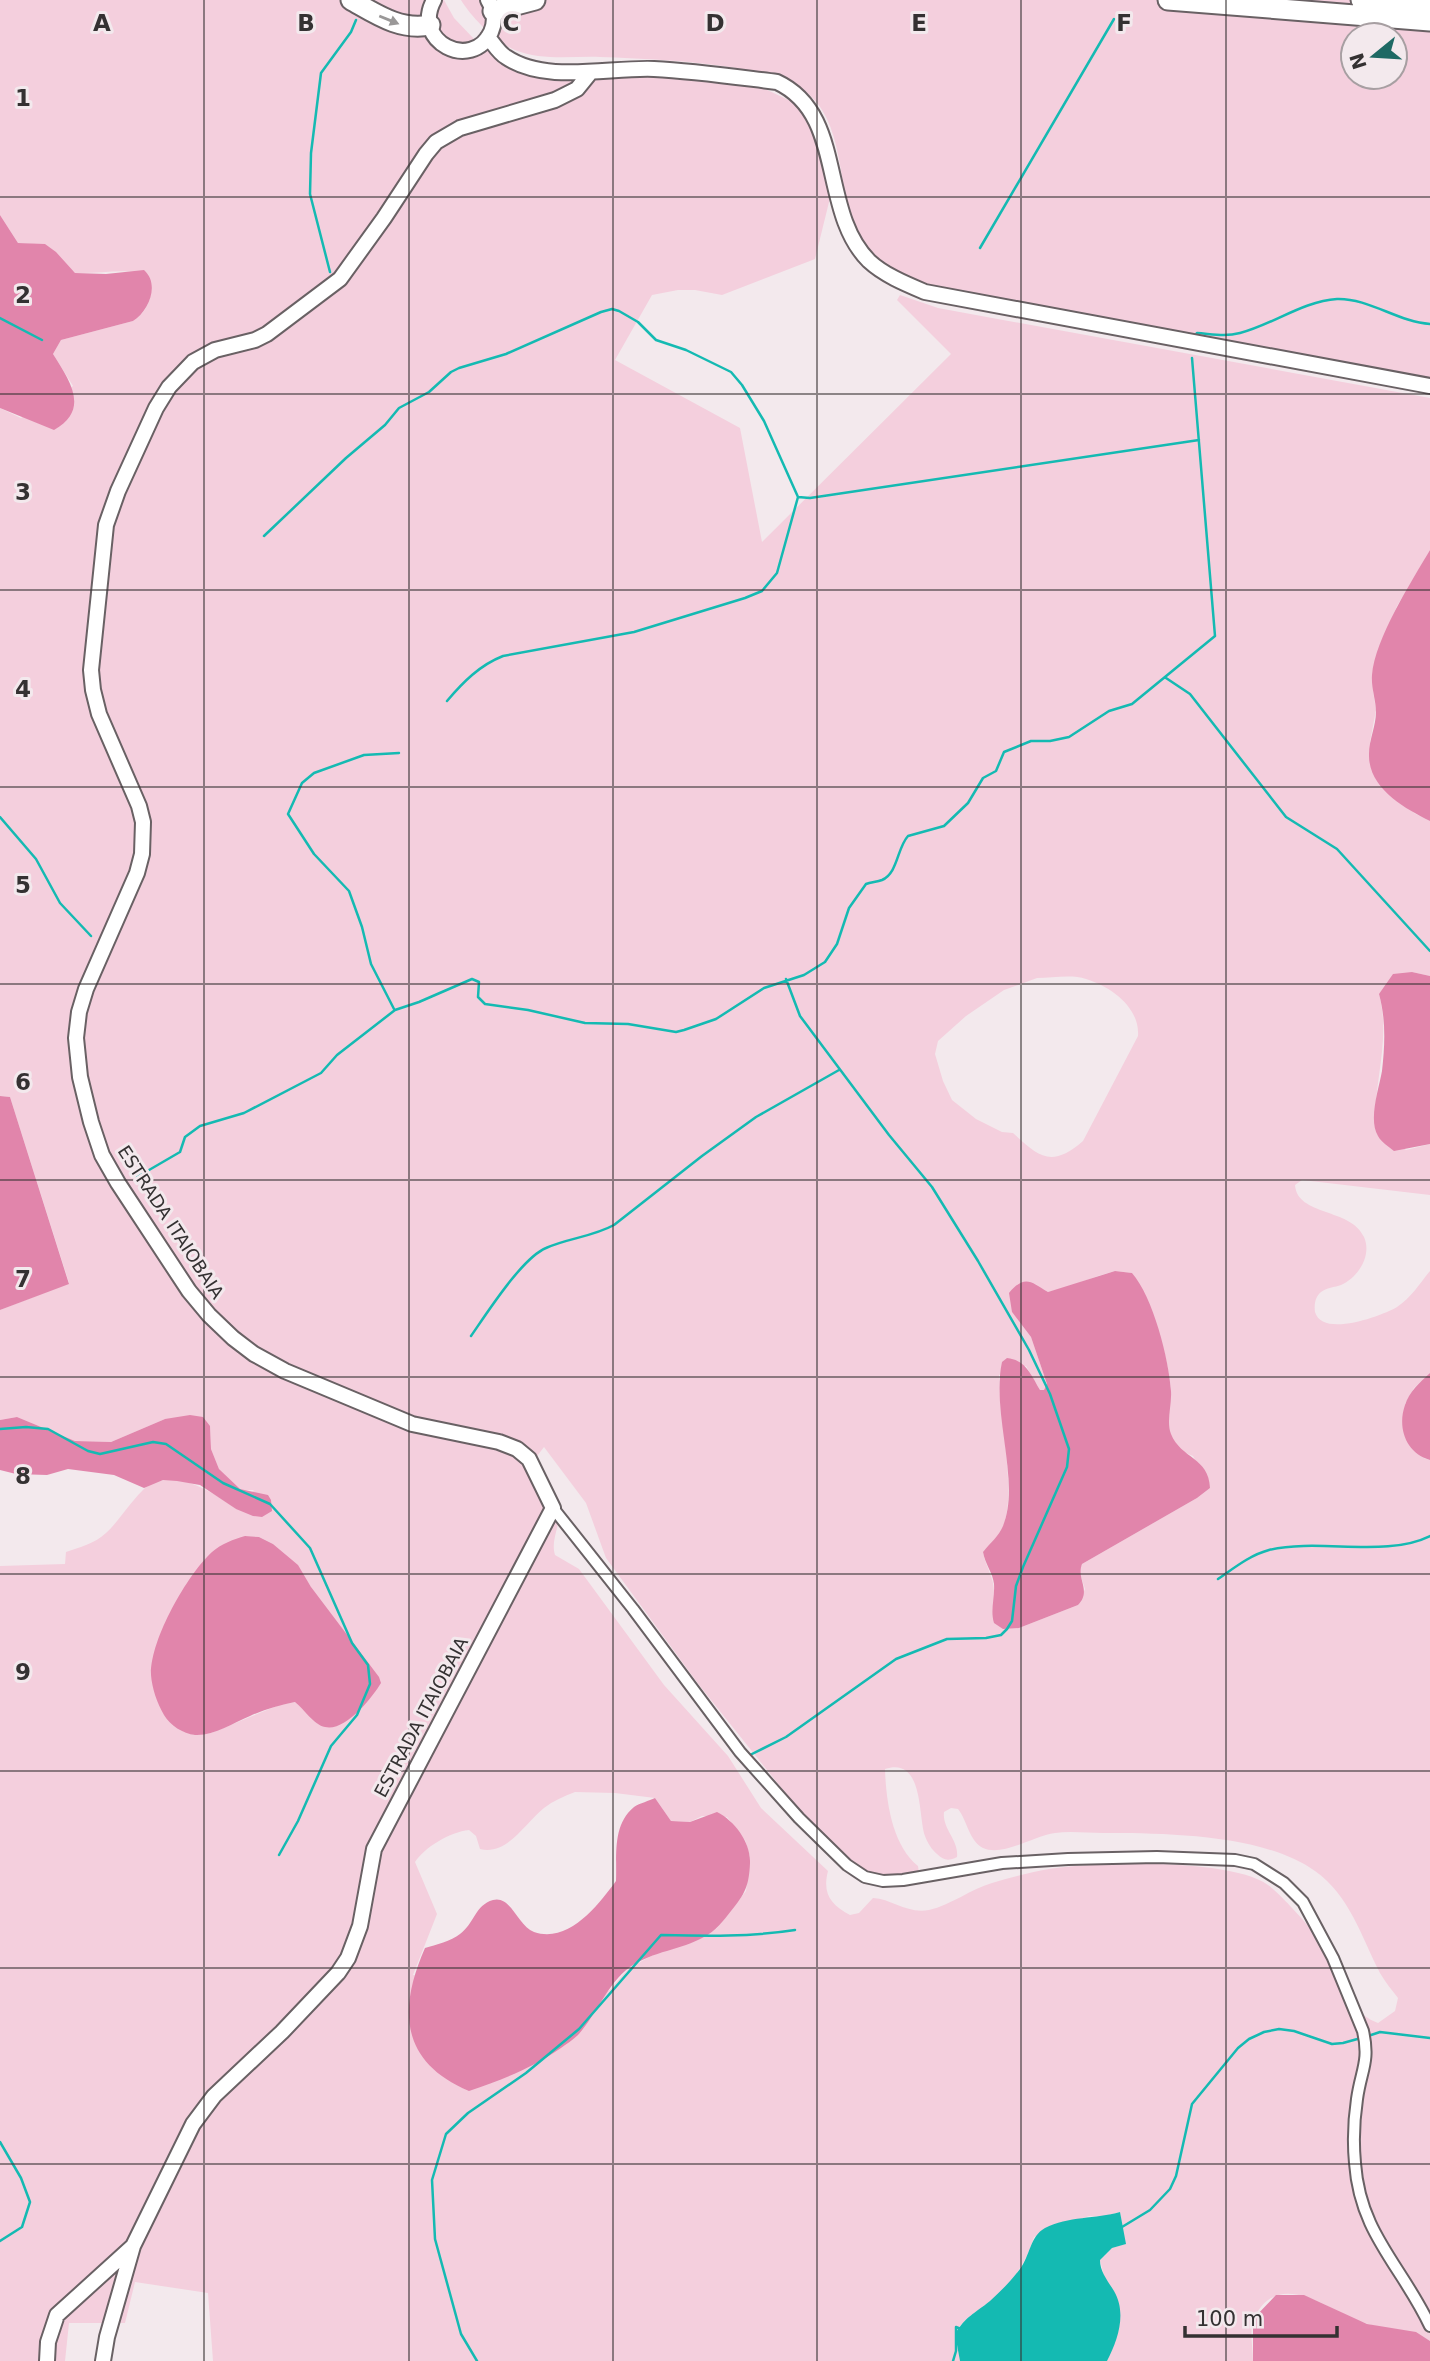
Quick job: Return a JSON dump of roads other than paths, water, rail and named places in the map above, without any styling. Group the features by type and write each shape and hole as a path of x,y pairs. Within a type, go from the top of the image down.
{"highway":[{"path":"351,0 393,22 416,28 430,26"},
{"path":"490,5 535,0"},
{"path":"1168,0 1430,22"},
{"path":"1361,0 1430,6"}],"street":[{"path":"434,0 429,12 430,26 440,43 452,49 472,49 488,37 493,24 490,5"},
{"path":"488,37 505,57 544,70 590,73 631,69 674,70 777,82 790,88 803,99 822,134 831,175 852,237 870,262 925,292 1430,386"},
{"name":"ESTRADA ITAIOBAIA","path":"103,2361 132,2246 193,2124 203,2109 338,1973 348,1958 360,1926 373,1849 553,1508 529,1459 517,1449 499,1442 412,1424 254,1354 217,1323 189,1291 102,1155 80,1077 76,1038 79,1012 86,989 137,873 143,845 143,822 139,806 99,714 93,690 91,670 106,525 118,491 156,408 169,387 193,362 215,350 255,340 267,334 340,279 377,229 426,154 442,137 460,128 555,100 577,89 590,73"},
{"path":"553,1508 634,1609 740,1752 799,1818 848,1865 866,1877 883,1881 903,1880 1002,1863 1157,1857 1235,1860 1254,1864 1284,1883 1303,1902 1317,1925 1363,2031 1367,2061 1357,2097 1354,2124 1358,2186 1371,2229 1411,2290 1430,2326"},
{"path":"47,2361 48,2342 57,2315 132,2246"}],"water":[{"path":"1120,2212 1126,2244 1112,2248 1100,2260 1120,2308 1120,2326 1107,2361 960,2361 955,2334 967,2319 1013,2278 1040,2232 1063,2221"}],"waterway":[{"path":"980,248 1114,19"},
{"path":"330,272 310,194 311,153 321,73 351,32 356,20"},
{"path":"1194,337 1197,333 1240,333 1312,304 1337,299 1361,302 1406,319 1430,324"},
{"path":"264,536 385,425 399,408 429,392 451,372 506,354 601,312 612,309 619,311 638,322 656,340 686,350 731,372 764,421 798,497 777,573 762,591 634,632 503,656 472,675 447,701"},
{"path":"0,318 42,340"},
{"path":"137,1177 180,1152 185,1137 200,1126 244,1113 321,1073 337,1055 395,1010 472,979 479,982 478,997 485,1004 528,1010 585,1023 628,1024 676,1032 716,1019 764,988 804,975 825,962 837,944 849,908 866,884 887,877 908,836 944,826 968,803 983,778 996,771 1004,752 1031,741 1069,737 1109,711 1132,704 1215,636 1192,358"},
{"path":"798,497 810,498 1199,440"},
{"path":"1166,678 1190,694 1286,817 1337,849 1430,951"},
{"path":"394,1009 371,964 349,891 314,854 288,814 302,783 314,773 364,755 399,753"},
{"path":"0,817 36,859 60,903 91,936"},
{"path":"748,1756 786,1737 896,1659 947,1639 1001,1635 1012,1621 1016,1586 1067,1467 1069,1449 1050,1394 1029,1350 978,1261 932,1187 889,1135 800,1016 786,979"},
{"path":"471,1336 506,1287 537,1254 546,1248 614,1225 756,1117 839,1070"},
{"path":"0,1429 48,1429 88,1451 100,1454 153,1442 166,1444 223,1483 270,1504 310,1548 352,1643 368,1665 370,1684 357,1715 331,1746 298,1821 279,1855"},
{"path":"1218,1579 1249,1558 1269,1550 1309,1546 1393,1546 1430,1536"},
{"path":"477,2361 461,2334 435,2239 432,2180 446,2134 468,2113 526,2073 579,2029 661,1935 745,1935 795,1930"},
{"path":"1122,2227 1150,2210 1170,2189 1176,2176 1192,2104 1238,2048 1249,2039 1279,2029 1294,2031 1332,2044 1361,2038"},
{"path":"1368,2036 1380,2032 1430,2038"},
{"path":"0,2142 21,2178 30,2202 22,2227 0,2241"},
{"path":"953,2361 956,2351 956,2327 961,2329"}]}
